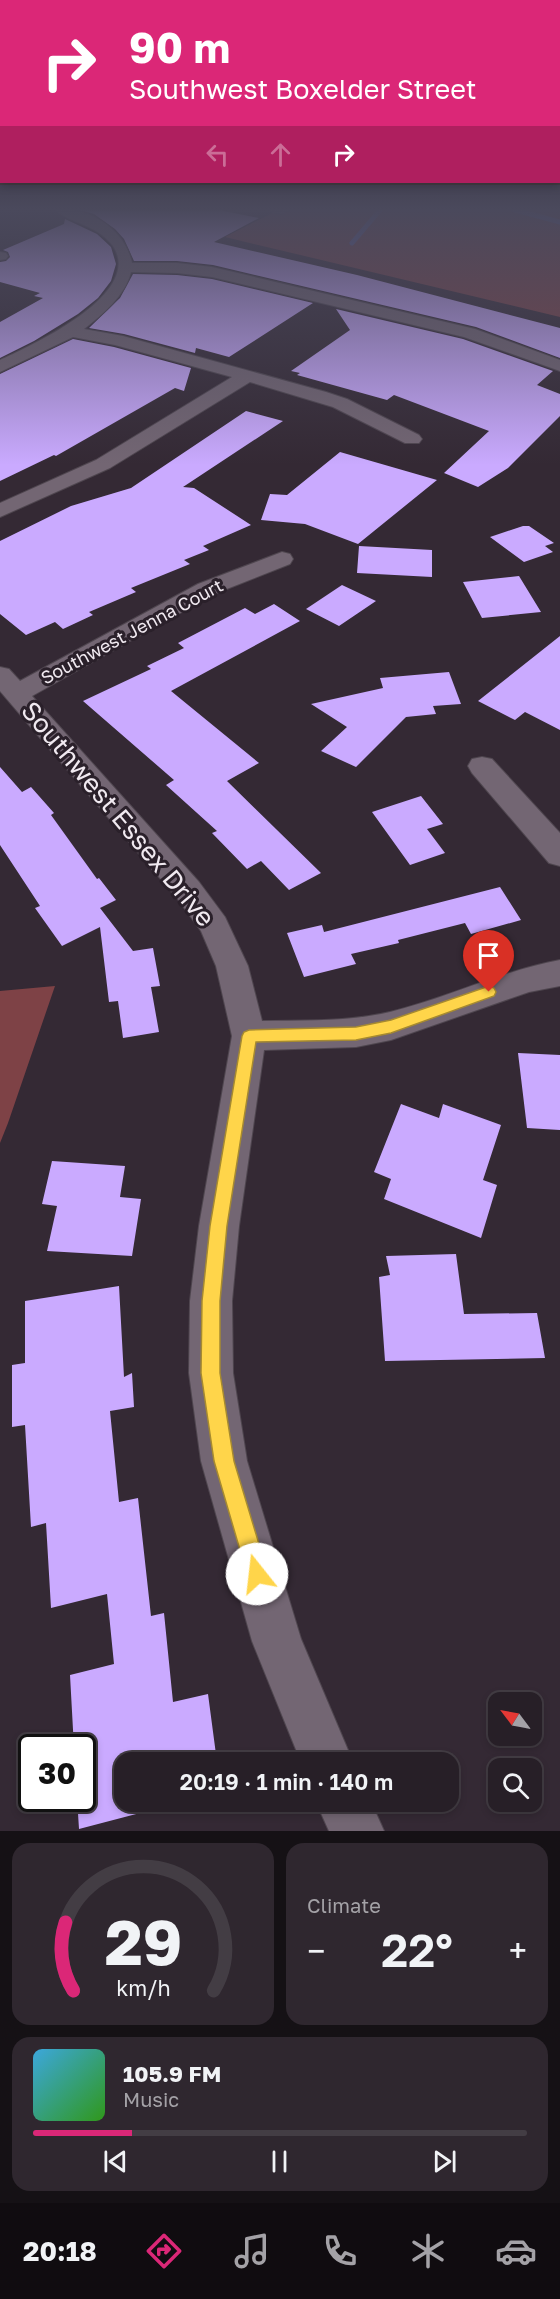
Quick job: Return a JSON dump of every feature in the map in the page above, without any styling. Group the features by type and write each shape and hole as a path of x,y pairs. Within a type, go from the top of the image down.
{"street":[{"path":"0,367 70,331 111,294"},
{"path":"307,294 469,333 560,366"},
{"path":"70,331 117,340 340,403 412,439"},
{"path":"0,511 103,464 247,376"},
{"name":"Southwest Jenna Court","path":"9,684 63,670 206,589 282,559"},
{"name":"Southwest Essex Drive","path":"9,684 188,890 214,926 232,966 249,1036 219,1226 211,1301 211,1373 224,1461 270,1618 277,1641 323,1752"},
{"path":"482,766 560,855"},
{"path":"249,1036 356,1034 391,1026 528,979 560,973"},
{"path":"348,1812 357,1831"}],"shaded area":[{"path":"466,294 560,294 560,317"},
{"path":"55,986 8,1123 0,1143 0,991"}],"building":[{"path":"101,294 78,314 34,341 0,358 0,322 43,298 34,296"},
{"path":"122,294 277,294 313,303 229,357 196,348 195,353 124,334 89,328"},
{"path":"338,294 431,294 560,328 560,358 476,327"},
{"path":"336,309 463,339 553,371 537,385 560,394 560,416 508,468 478,487 444,473 489,431 394,395 387,400 297,375 300,373 291,371 350,330"},
{"path":"73,339 114,347 191,368 184,391 175,388 56,456 0,481 0,374"},
{"path":"246,411 283,421 183,487 194,488 251,525 203,546 209,550 184,560 190,564 131,588 136,592 89,612 93,615 63,629 55,622 26,635 0,614 0,541 71,506 131,488"},
{"path":"340,452 437,480 358,544 305,524 261,520 270,494 287,495"},
{"path":"529,526 554,543 545,546 553,552 524,562 490,537"},
{"path":"359,546 432,550 432,577 357,573"},
{"path":"519,576 541,612 482,618 463,582"},
{"path":"342,585 376,601 339,626 306,609"},
{"path":"274,604 300,621 171,691 259,763 227,781 321,873 289,890 261,861 247,869 212,833 217,831 166,785 174,780 83,701 151,669 147,666 184,648 178,643 245,608 255,614"},
{"path":"560,636 560,730 525,712 515,720 478,701"},
{"path":"449,672 461,704 433,706 436,714 406,717 356,767 321,751 347,727 311,704 383,688 380,678"},
{"path":"0,767 22,792 31,787 54,813 51,815 97,879 99,878 116,900 100,908 133,951 153,948 160,986 151,987 159,1032 123,1038 118,1001 109,1002 100,927 62,946 35,908 40,906 0,845"},
{"path":"421,796 443,824 427,829 445,853 410,865 372,812"},
{"path":"500,887 521,920 471,934 465,923 398,940 399,943 351,954 356,964 304,977 287,933 322,925 324,932"},
{"path":"518,1053 560,1055 560,1130 527,1128"},
{"path":"401,1104 439,1118 443,1104 501,1125 483,1180 497,1185 481,1238 384,1199 391,1179 374,1172"},
{"path":"52,1161 125,1166 120,1197 141,1199 132,1256 47,1251 57,1206 42,1204"},
{"path":"456,1254 464,1314 537,1313 545,1358 385,1361 379,1277 390,1275 386,1256"},
{"path":"119,1286 124,1377 132,1373 134,1407 110,1411 119,1502 138,1498 151,1616 164,1613 173,1702 208,1694 216,1752 114,1752 114,1812 144,1812 79,1829 78,1812 96,1812 96,1734 73,1734 70,1675 114,1664 107,1594 51,1608 46,1523 31,1527 25,1425 12,1427 12,1365 25,1363 25,1301"}],"route":[{"path":"257,1574 224,1461 211,1373 211,1301 219,1226 249,1036 356,1034 391,1026 489,992"}]}
